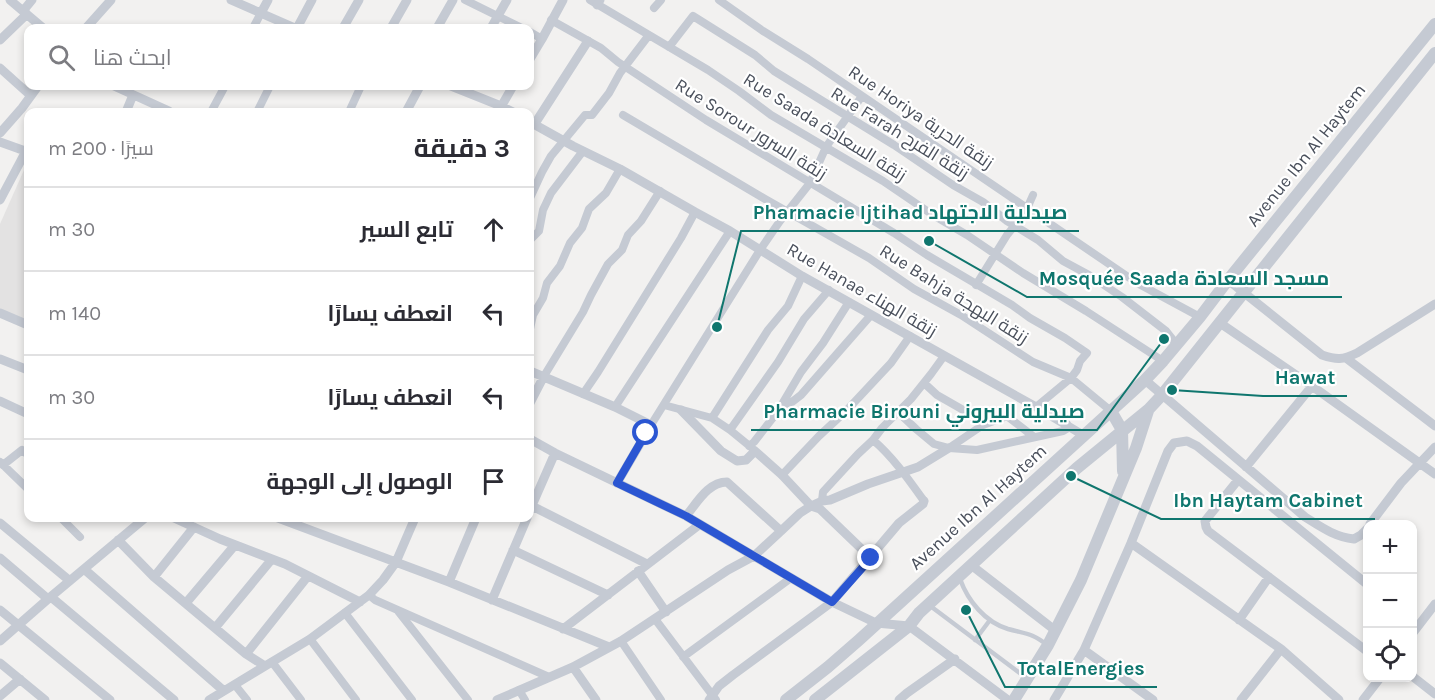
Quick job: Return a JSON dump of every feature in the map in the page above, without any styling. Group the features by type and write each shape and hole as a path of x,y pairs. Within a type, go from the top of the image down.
{"street":[{"path":"10,0 38,24"},
{"path":"0,40 25,13 32,0"},
{"path":"90,24 111,0"},
{"path":"231,0 286,24"},
{"path":"255,24 268,0"},
{"path":"298,24 312,0"},
{"path":"345,24 359,0"},
{"path":"393,24 407,0"},
{"path":"438,24 453,0"},
{"path":"465,0 514,24"},
{"path":"493,24 507,0"},
{"path":"534,52 563,0"},
{"path":"654,8 661,0"},
{"name":"Rue Horiya زنقة الحرية","path":"719,0 772,37 808,58 1137,283 1200,317"},
{"name":"Rue Saada زنقة السعادة","path":"596,2 739,91 771,115 883,181 1163,361"},
{"name":"Rue Farah زنقة الفرح","path":"669,47 693,16 755,55 784,77 983,202 1038,240 1063,261 1122,297 1166,331 1177,345"},
{"name":"Rue Sorour زنقة السرور","path":"551,20 601,48 706,120 1012,305 1087,353 1071,378 1036,407"},
{"name":"Avenue Ibn Al Haytem","path":"786,700 828,667 1145,380 1200,317 1435,24"},
{"path":"534,34 542,39"},
{"path":"534,189 551,156 585,115 592,115 649,35"},
{"path":"534,120 588,41"},
{"name":"Avenue Ibn Al Haytem","path":"815,700 909,626 928,605 1077,468 1148,410 1435,53"},
{"path":"0,68 24,90"},
{"path":"24,90 30,95"},
{"path":"0,133 34,90"},
{"path":"123,90 162,108"},
{"path":"213,108 223,90"},
{"path":"259,108 268,90"},
{"path":"351,108 359,90"},
{"path":"408,108 418,90"},
{"path":"464,90 498,108"},
{"path":"501,108 511,90"},
{"path":"128,108 134,95"},
{"path":"617,483 760,250 810,183 826,147 862,96"},
{"name":"Rue Bahja زنقة البهجة","path":"623,115 869,258 914,289 961,315 1032,362 1071,378 1111,411"},
{"name":"Rue Hanae زنقة الهناء","path":"534,124 660,191 802,276 1083,435"},
{"path":"0,142 24,151"},
{"path":"534,236 539,231 543,210 551,193 583,151"},
{"path":"0,200 24,157"},
{"path":"534,313 543,298 547,283 560,266 570,243 582,228 589,209 606,193 620,169"},
{"path":"534,394 583,312 608,264 621,250 628,235 641,221 660,191"},
{"path":"976,285 1007,235 1028,208 1033,195"},
{"path":"584,393 681,238 694,212"},
{"path":"615,407 730,231"},
{"path":"712,418 768,330 788,306 802,276"},
{"path":"1228,280 1322,355 1335,359 1346,358 1357,353 1435,304"},
{"path":"730,430 778,362 804,319 829,290"},
{"path":"681,410 721,451 737,461 747,460 754,442 775,416 801,372 849,302"},
{"path":"0,313 24,323"},
{"path":"775,416 801,395 871,315"},
{"path":"1220,323 1435,474"},
{"path":"782,475 891,363 910,336"},
{"path":"822,501 823,492 924,383 944,356"},
{"path":"1346,358 1435,426"},
{"path":"0,359 24,368"},
{"path":"534,373 651,425"},
{"path":"1145,380 1305,517 1339,536 1354,539 1363,533"},
{"path":"924,383 937,395 965,411 983,425"},
{"path":"1246,467 1312,386"},
{"path":"0,401 24,412"},
{"path":"664,405 712,418 730,430 782,475 811,506 820,509 871,558"},
{"path":"1014,700 1056,631 1081,580 1136,448 1148,410"},
{"path":"1111,411 1122,430 1124,475"},
{"path":"898,412 934,444 949,448 977,450 1066,430 1067,424"},
{"path":"497,700 573,667 655,619 728,570 754,556 811,506 918,467 983,425 1007,416 1034,437"},
{"path":"655,619 712,698 719,686 832,602 899,523 924,501 873,440"},
{"path":"534,441 686,516 832,602 876,623 909,626 1008,700"},
{"path":"1054,700 1084,650 1168,452 1174,443 1187,441 1197,446 1363,581"},
{"path":"1373,520 1401,483 1435,447"},
{"path":"24,453 2,464 24,485"},
{"path":"534,502 555,453"},
{"path":"1238,480 1204,521 1208,531 1363,648"},
{"path":"686,516 705,492 720,482 727,482 781,531"},
{"path":"534,510 647,564"},
{"path":"65,522 80,537"},
{"path":"0,641 138,522"},
{"path":"184,522 272,559 360,602"},
{"path":"289,522 449,582 609,647"},
{"path":"209,700 310,639 369,595 396,562 413,522"},
{"path":"449,582 474,522"},
{"path":"492,600 525,522"},
{"path":"0,523 70,581"},
{"path":"563,629 699,525"},
{"path":"154,577 194,526"},
{"path":"118,540 154,577 246,654 269,664 302,700"},
{"path":"1131,543 1281,650 1339,700"},
{"path":"186,603 235,545"},
{"path":"513,550 608,595"},
{"path":"0,558 174,700"},
{"path":"215,628 272,559"},
{"path":"972,565 1056,631"},
{"path":"84,569 224,690"},
{"path":"638,572 666,612"},
{"path":"246,654 308,576"},
{"path":"1239,620 1269,577"},
{"path":"683,657 791,579"},
{"path":"369,595 375,600 549,677"},
{"path":"1417,624 1435,604"},
{"path":"0,610 110,700"},
{"path":"397,610 468,700"},
{"path":"345,612 412,700"},
{"path":"310,639 356,700"},
{"path":"621,640 661,700"},
{"path":"1084,650 1153,700"},
{"path":"1241,700 1281,650"},
{"path":"899,700 955,659"},
{"path":"0,663 45,700"},
{"path":"573,667 596,700"},
{"path":"0,696 20,679"},
{"path":"1417,679 1435,694"},
{"path":"1363,700 1377,682"},
{"path":"236,685 246,700"},
{"path":"519,690 525,700"}],"lane":[{"path":"959,577 968,596 990,620 1008,629 1028,633 1048,645"},
{"path":"928,605 1028,679"},
{"path":"975,640 990,620"}],"shaded area":[{"path":"24,170 24,324 0,315 0,224"}],"place":[{"name":"Mosquée Saada مسجد السعادة","path":"929,241"},
{"name":"Pharmacie Ijtihad صيدلية الاجتهاد","path":"717,327"},
{"name":"Pharmacie Birouni صيدلية البيروني","path":"1164,339"},
{"name":"Hawat","path":"1172,390"},
{"name":"Ibn Haytam Cabinet","path":"1071,476"},
{"name":"TotalEnergies","path":"966,610"}],"route":[{"path":"646,433 617,483 686,516 832,602 871,558"}]}
